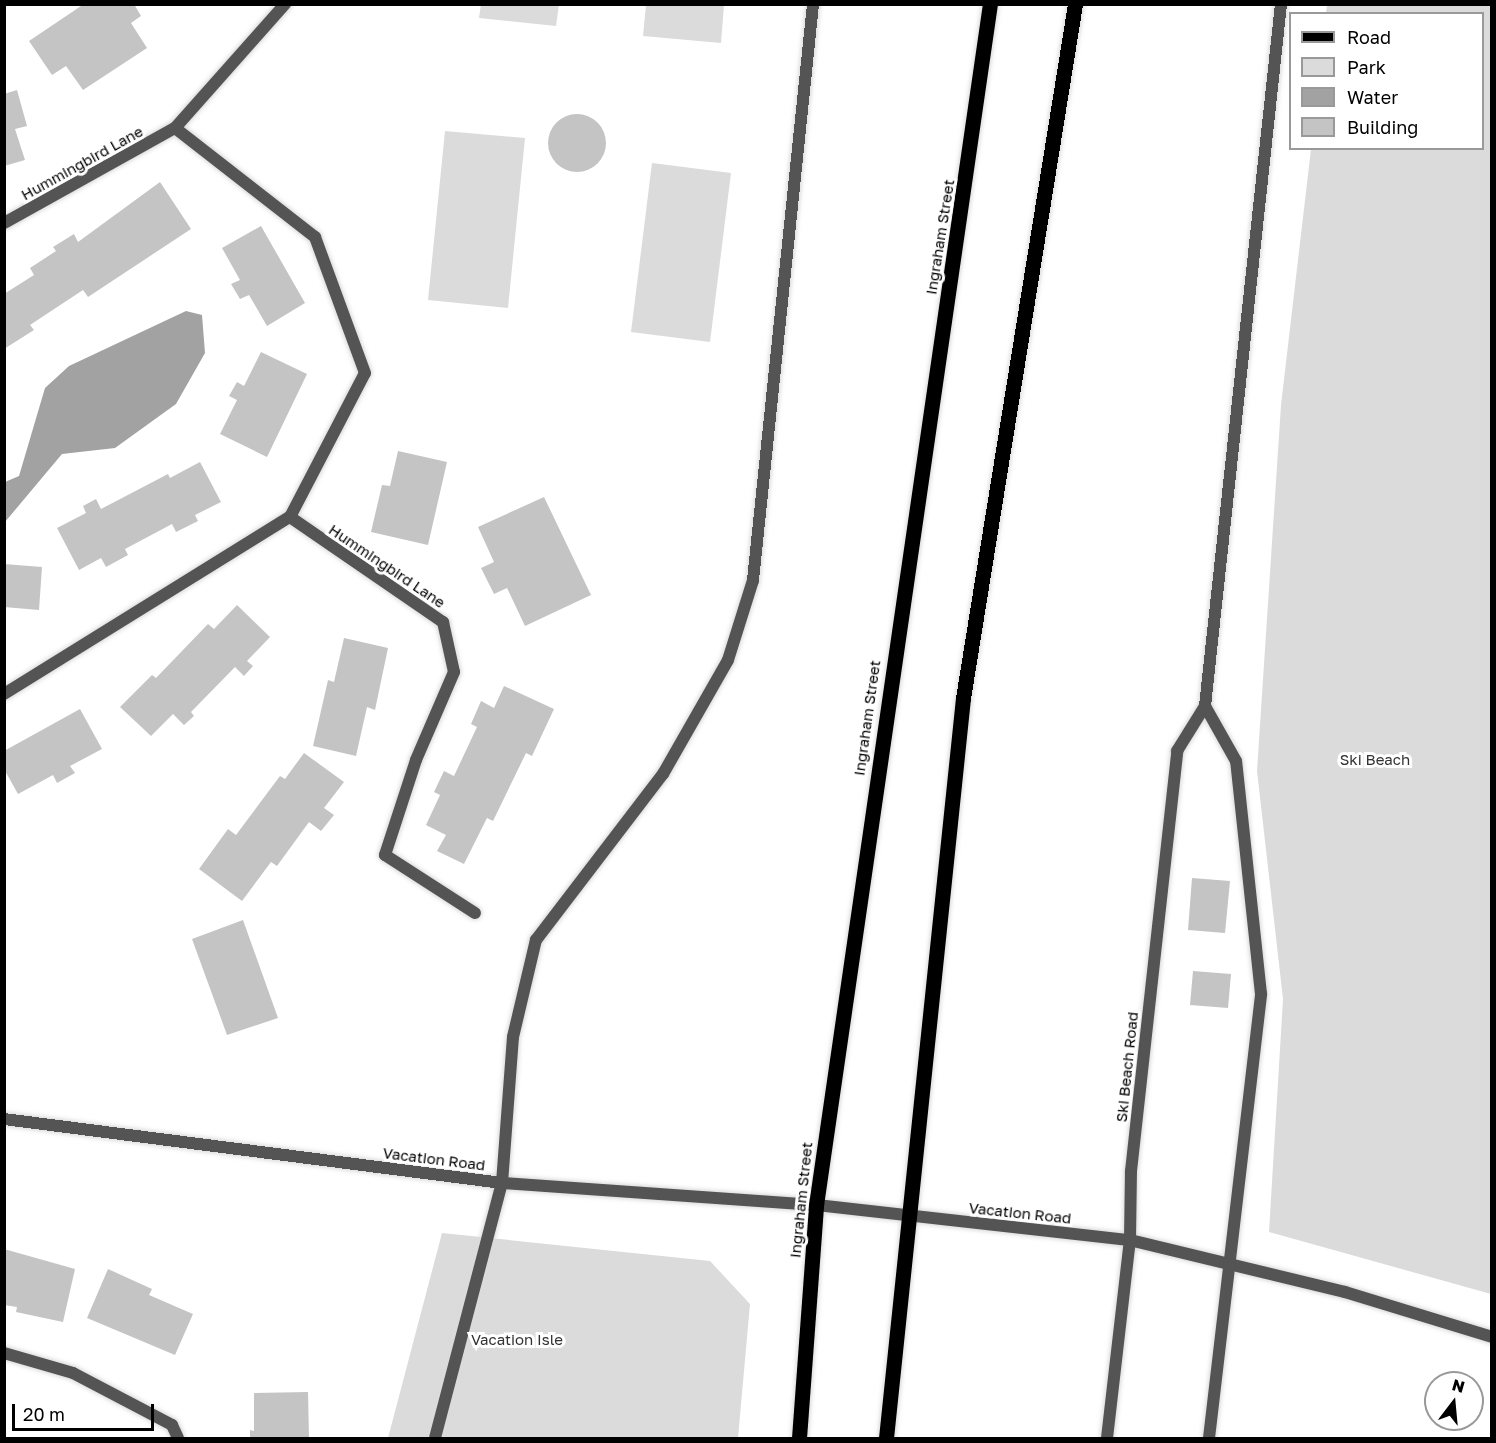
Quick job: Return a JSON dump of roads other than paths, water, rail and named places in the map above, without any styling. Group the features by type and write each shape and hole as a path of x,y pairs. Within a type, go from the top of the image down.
{"main road":[{"name":"Ingraham Street","path":"799,1438 816,1205 990,4"},
{"path":"886,1438 907,1215 963,698 1075,4"}],"street":[{"name":"Hummingbird Lane","path":"4,223 175,129 285,4"},
{"path":"435,1438 502,1183 513,1036 536,940 663,774 728,660 753,580 813,4"},
{"path":"1209,1438 1261,994 1236,761 1205,706 1281,4"},
{"path":"4,694 290,517 365,373 315,237 175,129"},
{"name":"Hummingbird Lane","path":"290,517 443,622 454,672 416,760 385,855 475,913"},
{"name":"Ski Beach Road","path":"1107,1438 1130,1240 1131,1171 1177,751 1205,706"},
{"name":"Vacation Road","path":"4,1119 502,1183 816,1205 1130,1240 1230,1268 1345,1292 1491,1337"},
{"path":"4,1353 73,1373 172,1425 178,1438"}],"water":[{"path":"186,311 202,315 205,353 176,404 115,448 62,454 5,522 5,482 19,476 45,388 69,366"}],"park label":[{"name":"Ski Beach","path":"1375,760"},
{"name":"Vacation Isle","path":"517,1340"}]}
